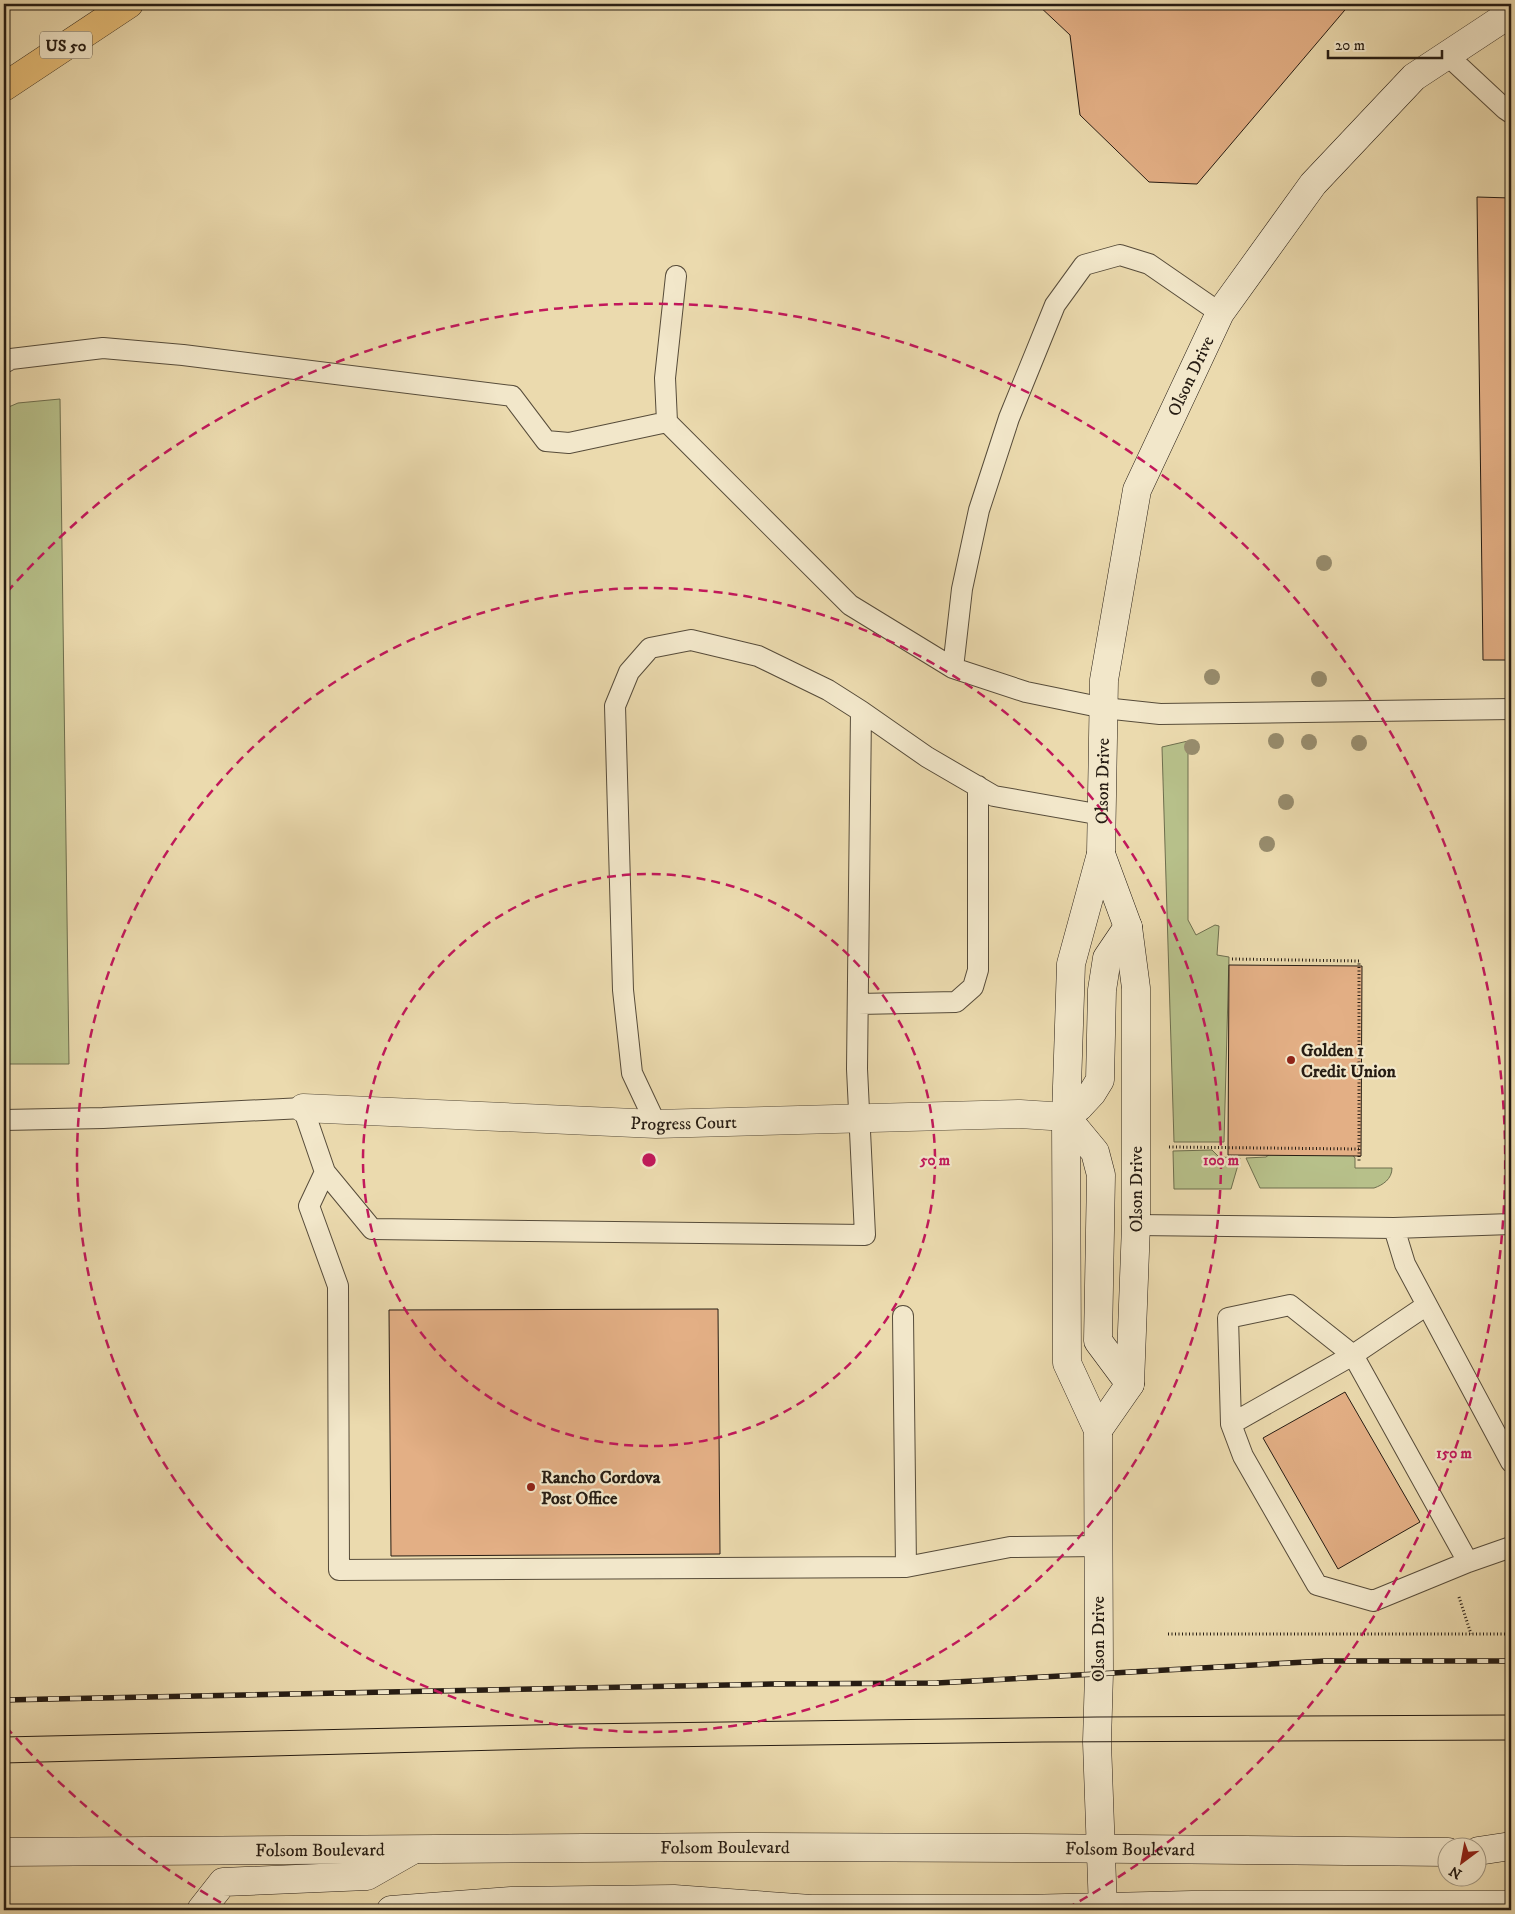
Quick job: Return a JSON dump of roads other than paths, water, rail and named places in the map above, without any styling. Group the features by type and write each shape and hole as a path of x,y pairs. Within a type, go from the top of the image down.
{"highway":[{"name":"US 50","path":"4,87 129,4"}],"street":[{"name":"Olson Drive","path":"1102,1909 1097,1742 1099,1673 1098,1430 1066,1364 1066,1117 1071,964 1101,854 1104,680 1137,490 1220,313 1313,184 1414,77 1511,13"},
{"name":"Olson Drive","path":"1101,854 1128,927 1136,988 1136,1225 1130,1384"},
{"path":"1098,1430 1130,1384 1098,1341 1101,1175 1095,1152 1066,1117 1092,1093 1100,1080 1102,990 1107,958 1128,927"},
{"name":"Progress Court","path":"303,1108 656,1124 1020,1114 1066,1117"},
{"path":"1488,1849 1511,1846"},
{"name":"Folsom Boulevard","path":"4,1852 728,1848 1100,1848 1438,1852"},
{"path":"201,1910 223,1882 367,1876 413,1850"},
{"path":"391,1910 511,1901 876,1910 1511,1905"}],"lane":[{"path":"1447,55 1505,109 1511,112"},
{"path":"952,668 962,589 978,510 1009,418 1055,305 1084,265 1120,255 1150,264 1220,313"},
{"path":"676,276 665,378 667,422 850,605 952,668 1026,692 1104,708 1160,714 1511,709"},
{"path":"4,363 11,359 103,348 183,355 512,396 546,441 554,442 570,443 667,422"},
{"path":"656,1124 632,1073 623,990 615,706 629,672 650,648 691,640 758,656 828,690 927,757 994,796 1102,815"},
{"path":"4,1120 103,1118 303,1108 325,1172 372,1229 865,1235 857,1069 861,711"},
{"path":"858,1004 956,1002 973,987 978,970 978,786"},
{"path":"325,1172 308,1206 338,1286 339,1570 906,1567 1010,1547 1097,1546"},
{"path":"1136,1225 1394,1228 1511,1224"},
{"path":"1394,1228 1405,1264 1511,1462"},
{"path":"1468,1562 1353,1354 1290,1305 1228,1318 1231,1424 1243,1456 1317,1585 1372,1601 1468,1562 1511,1547"},
{"path":"1231,1424 1353,1354 1427,1305"},
{"path":"903,1316 906,1567"}],"tram line":[{"path":"4,1737 576,1724 1097,1717 1511,1715"},
{"path":"4,1763 577,1748 1043,1742 1511,1740"}],"railway":[{"path":"4,1700 771,1684 937,1683 1324,1661 1511,1661"}],"place":[{"name":"Golden 1 Credit Union","path":"1291,1060"},
{"name":"Rancho Cordova Post Office","path":"531,1487"}]}
